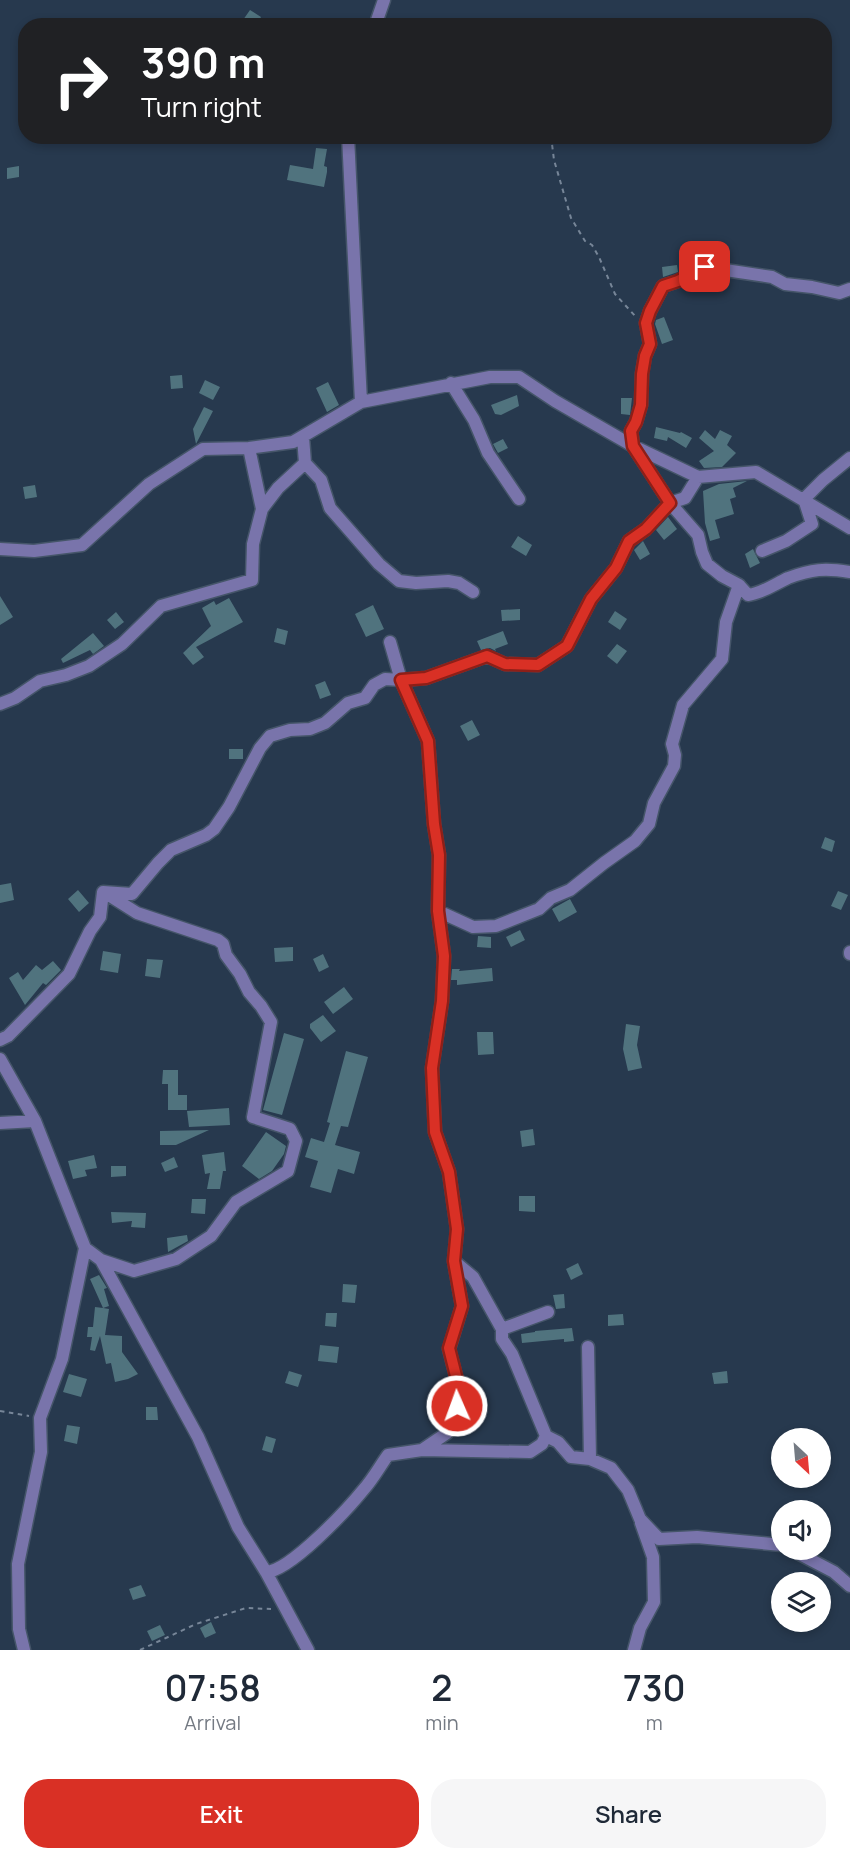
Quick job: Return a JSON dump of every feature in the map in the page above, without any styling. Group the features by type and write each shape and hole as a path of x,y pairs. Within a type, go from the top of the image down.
{"street":[{"path":"378,18 384,0"},
{"path":"348,144 361,402"},
{"path":"850,289 839,293 812,286 785,284 772,277 705,267 663,286 646,323 650,344 642,374 641,405 631,431 633,446 670,503 698,535 707,564 722,576 739,585 748,595 757,594 789,578 822,568 850,572"},
{"path":"0,549 34,551 82,545 149,484 203,449 249,448 293,442 361,402 490,377 519,377 555,401 633,446 698,477 756,472 850,528"},
{"path":"452,383 474,420 488,453 519,499"},
{"path":"303,437 305,463 321,480 330,508 379,564 399,581 448,581 459,583 473,592"},
{"path":"249,448 262,509"},
{"path":"804,500 850,458"},
{"path":"0,704 15,698 40,681 66,675 89,666 122,644 161,606 252,580 253,544 262,509 278,488 305,463"},
{"path":"103,892 132,894 171,850 206,835 214,828 230,807 260,748 270,736 290,730 310,729 325,723 348,703 365,698 374,685 385,679 426,678 487,656 505,664 538,665 567,646 591,599 616,568 629,541 646,529 670,503 685,498 698,477"},
{"path":"762,550 786,541 812,524 804,500"},
{"path":"438,911 473,927 496,926 539,909 551,898 570,890 636,841 649,824 654,803 674,765 675,755 672,744 683,705 722,659 726,622 739,585"},
{"path":"390,642 401,680 428,741 434,824 439,855 438,911 444,956 442,1001 432,1068 435,1132 449,1172 457,1229 454,1261 462,1306 449,1348 457,1380 457,1406 447,1433 422,1450"},
{"path":"0,1040 8,1036 69,974 90,931 100,917 103,892"},
{"path":"85,1248 102,1260 134,1271 176,1259 211,1236 236,1202 288,1171 296,1141 290,1129 253,1117 271,1022 226,955 222,944 218,940 137,913 103,892"},
{"path":"0,1059 35,1121 85,1248 62,1359 40,1418 41,1452 18,1564 19,1629 24,1650"},
{"path":"0,1123 35,1121"},
{"path":"102,1260 198,1437 238,1527 266,1572 308,1650"},
{"path":"454,1261 473,1278 502,1329 501,1339 512,1354 546,1436 558,1442 571,1457 590,1459 611,1468 628,1490 653,1557 654,1602 640,1628 634,1650"},
{"path":"502,1329 548,1312"},
{"path":"588,1347 590,1459"},
{"path":"266,1572 273,1572 304,1551 365,1488 388,1455 422,1450 530,1452 542,1444 546,1436"},
{"path":"640,1519 659,1539 697,1537 771,1544"},
{"path":"811,1560 834,1572 850,1586"}],"path":[{"path":"552,144 554,160 571,218 585,241 592,245 599,257 615,294 630,308 642,325 646,323"},
{"path":"0,1411 40,1418"},
{"path":"140,1650 196,1624 246,1608 286,1610"}],"building":[{"path":"250,10 261,17 260,18 244,18"},
{"path":"316,148 327,149 324,166 327,167 327,172 324,187 287,180 290,165 313,169"},
{"path":"19,166 19,177 7,179 7,168"},
{"path":"677,265 678,272 663,277 662,267"},
{"path":"664,317 673,340 662,344 655,324 656,320"},
{"path":"182,375 183,388 171,389 170,376"},
{"path":"205,380 220,387 213,400 199,393"},
{"path":"328,382 339,405 327,412 316,388"},
{"path":"517,395 519,406 501,415 495,414 491,405"},
{"path":"621,398 632,398 630,415 621,414"},
{"path":"204,407 213,411 196,444 193,429"},
{"path":"656,427 681,432 692,438 686,448 668,437 667,441 654,438"},
{"path":"705,430 715,439 720,430 732,436 727,445 736,453 722,467 704,468 699,461 714,451 699,438"},
{"path":"503,439 508,448 498,453 493,444"},
{"path":"747,481 733,488 736,497 730,499 734,514 715,520 720,538 710,541 705,523 703,491 719,484"},
{"path":"35,485 37,497 25,499 23,487"},
{"path":"668,517 677,529 664,540 656,530"},
{"path":"518,536 532,545 526,556 511,547"},
{"path":"643,541 650,554 640,560 634,550"},
{"path":"753,549 760,563 750,568 745,554"},
{"path":"0,596 13,617 0,625"},
{"path":"229,598 243,622 196,647 204,657 193,665 183,653 211,626 202,608 214,601 216,605"},
{"path":"373,605 384,629 366,637 355,614"},
{"path":"520,609 520,620 502,621 501,610"},
{"path":"615,611 627,619 620,630 608,622"},
{"path":"116,612 124,622 115,629 107,620"},
{"path":"277,628 288,631 285,645 274,642"},
{"path":"503,631 508,644 495,649 496,651 490,648 481,650 477,641"},
{"path":"93,633 104,646 93,654 90,650 63,663 61,659"},
{"path":"617,644 627,651 617,664 607,656"},
{"path":"325,681 331,695 320,699 315,685"},
{"path":"472,720 480,735 468,741 460,726"},
{"path":"229,749 243,749 243,759 229,759"},
{"path":"825,837 835,841 832,852 821,848"},
{"path":"11,883 14,900 0,903 0,885"},
{"path":"78,890 89,903 79,912 68,899"},
{"path":"838,891 848,895 841,910 831,906"},
{"path":"570,899 577,912 559,922 552,909"},
{"path":"520,930 525,940 511,947 506,937"},
{"path":"478,936 491,937 491,948 477,947"},
{"path":"293,947 293,961 275,962 274,948"},
{"path":"103,951 121,954 118,973 100,970"},
{"path":"323,954 329,967 319,972 313,959"},
{"path":"147,959 163,960 160,978 145,976"},
{"path":"53,961 61,970 46,985 43,983 25,1005 9,978 18,972 23,980 36,965 42,970"},
{"path":"492,968 493,981 457,985 457,980 451,980 452,969 460,969 459,971"},
{"path":"344,987 353,999 333,1014 324,1002"},
{"path":"323,1015 336,1031 321,1042 310,1028 310,1024"},
{"path":"626,1024 640,1026 637,1045 642,1068 628,1071 623,1049"},
{"path":"477,1032 493,1032 494,1054 478,1055"},
{"path":"284,1033 304,1039 282,1115 263,1110"},
{"path":"346,1051 368,1057 348,1127 341,1126 335,1145 360,1152 354,1174 338,1169 331,1193 310,1187 318,1161 305,1157 311,1138 324,1142"},
{"path":"163,1070 178,1070 178,1095 187,1095 187,1110 168,1110 168,1084 162,1084"},
{"path":"229,1108 230,1125 189,1127 187,1111"},
{"path":"533,1129 535,1145 522,1147 520,1131"},
{"path":"209,1130 176,1145 160,1145 160,1131"},
{"path":"266,1132 286,1146 284,1154 272,1171 259,1179 242,1166"},
{"path":"224,1152 226,1171 223,1171 220,1189 207,1189 210,1173 205,1174 202,1155"},
{"path":"94,1155 97,1168 85,1170 87,1176 73,1179 68,1161"},
{"path":"174,1157 178,1167 165,1172 161,1163"},
{"path":"111,1166 126,1166 126,1176 111,1177"},
{"path":"519,1196 535,1196 535,1212 519,1211"},
{"path":"192,1199 206,1199 205,1214 191,1213"},
{"path":"111,1212 146,1213 145,1228 131,1227 132,1221 112,1223"},
{"path":"187,1235 188,1241 168,1252 167,1238"},
{"path":"578,1263 583,1274 571,1280 566,1269"},
{"path":"99,1275 107,1288 104,1289 109,1306 103,1308 90,1279"},
{"path":"343,1284 357,1285 355,1303 342,1302"},
{"path":"564,1294 565,1308 556,1309 553,1295"},
{"path":"95,1307 109,1309 105,1335 122,1336 122,1352 138,1374 115,1382 111,1363 106,1364 100,1336 95,1351 90,1350 92,1337 87,1337 88,1327 93,1327"},
{"path":"326,1313 337,1313 336,1327 325,1326"},
{"path":"623,1314 624,1325 608,1326 608,1315"},
{"path":"572,1328 574,1341 564,1342 564,1339 522,1343 521,1334"},
{"path":"320,1345 339,1347 337,1363 318,1361"},
{"path":"289,1371 302,1375 298,1387 285,1383"},
{"path":"727,1371 728,1383 714,1384 712,1373"},
{"path":"69,1374 87,1379 81,1397 63,1392"},
{"path":"146,1407 157,1407 158,1420 146,1420"},
{"path":"67,1425 80,1427 77,1444 64,1441"},
{"path":"266,1436 276,1439 272,1453 262,1450"},
{"path":"141,1585 146,1596 133,1600 129,1589"},
{"path":"211,1622 216,1633 205,1638 200,1628"},
{"path":"160,1625 165,1635 152,1641 147,1631"}],"route":[{"path":"457,1406 457,1380 449,1348 462,1306 454,1261 457,1229 449,1172 435,1132 432,1068 442,1001 444,956 438,911 439,855 434,824 428,741 401,680 426,678 487,656 505,664 538,665 567,646 581,615 616,568 629,541 646,529 670,503 633,446 631,431 641,405 642,374 650,344 646,323 663,286 705,267"}]}
